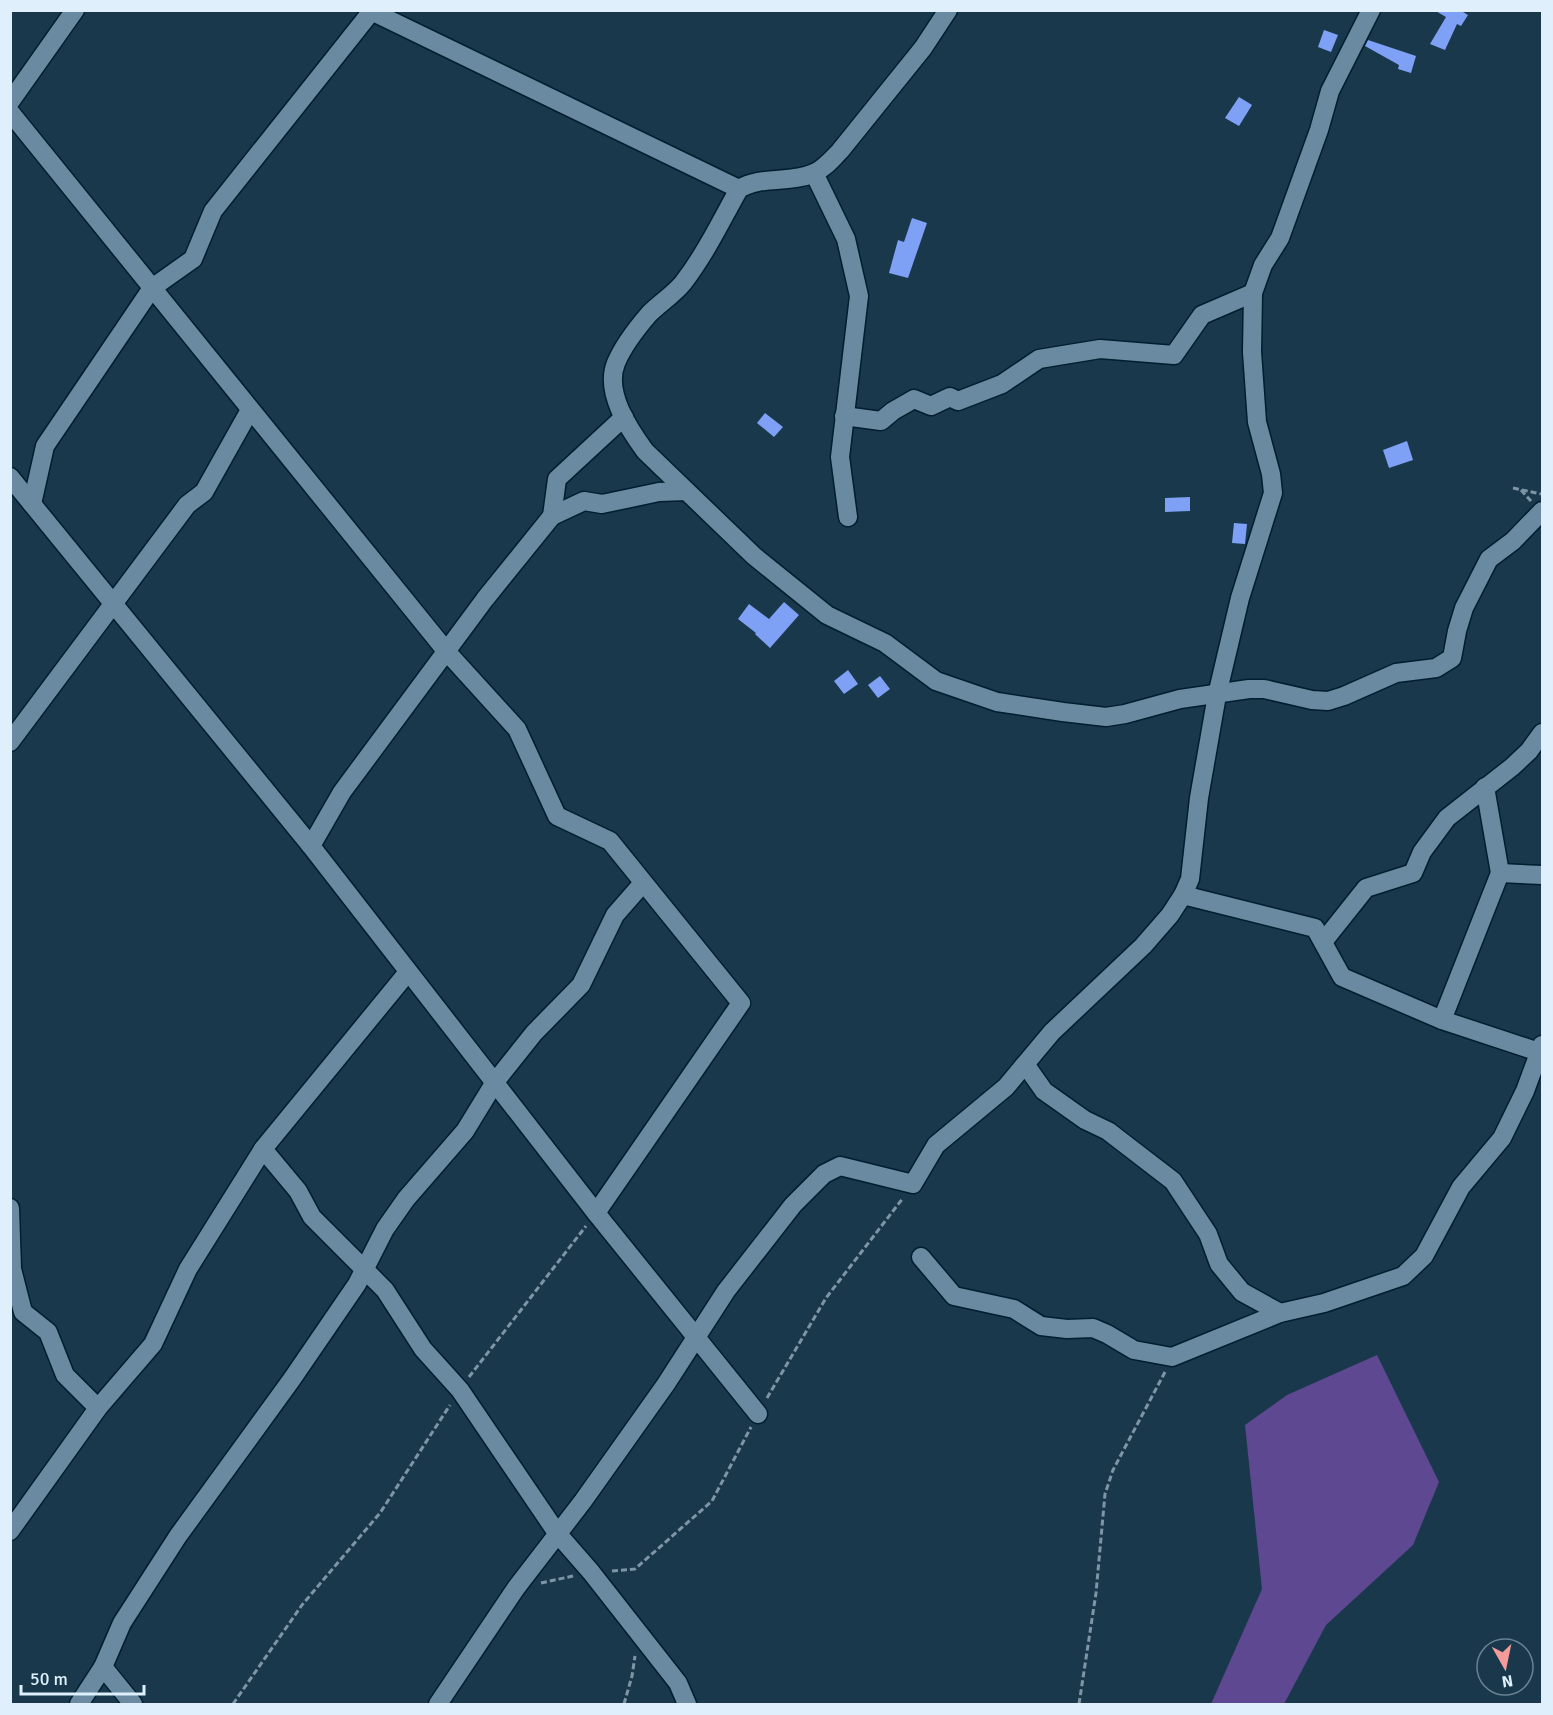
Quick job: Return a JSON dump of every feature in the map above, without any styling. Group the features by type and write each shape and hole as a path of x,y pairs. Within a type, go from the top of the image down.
{"street":[{"path":"10,102 75,10"},
{"path":"948,10 923,48 825,166 814,173 792,179 763,180 748,183 739,189 700,260 680,286 650,314 629,340 615,364 613,378 615,393 624,417 645,451 754,556 827,615 885,643 936,681 997,702 1106,717 1179,699 1249,689 1264,689 1312,700 1328,701 1395,673 1436,668 1452,658 1456,631 1464,608 1489,559 1513,541 1542,511"},
{"path":"438,1704 516,1588 583,1501 698,1337 726,1291 780,1221 824,1174 840,1166 913,1184 936,1145 1006,1087 1072,1011 1100,988 1143,946 1170,915 1183,895 1190,879 1199,798 1217,695 1240,598 1273,493 1271,474 1257,422 1252,362 1253,293 1260,272 1280,238 1319,130 1330,91 1371,10"},
{"path":"32,504 45,446 152,288 193,259 213,211 370,11 739,189"},
{"path":"10,112 447,652 517,729 557,816 610,841 741,1003 597,1213"},
{"path":"814,173 846,239 859,296 840,457 848,517"},
{"path":"844,416 881,421 914,399 931,406 950,398 958,401 1002,384 1039,358 1100,349 1174,355 1202,315 1253,293"},
{"path":"10,742 187,505 204,492 250,410"},
{"path":"552,516 557,479 624,417"},
{"path":"10,477 311,846 597,1213 758,1414"},
{"path":"311,846 342,792 485,599 552,516 584,501 602,504 659,492 686,491"},
{"path":"1323,942 1366,888 1413,873 1422,852 1447,818 1522,759 1542,733"},
{"path":"1442,1020 1500,873 1485,787"},
{"path":"1500,873 1542,875"},
{"path":"79,1704 103,1667 122,1623 178,1536 292,1379 357,1284 385,1229 406,1199 465,1131 495,1082 534,1033 581,985 615,915 643,883"},
{"path":"921,1257 954,1296 1014,1309 1041,1326 1067,1329 1093,1328 1134,1350 1172,1357 1280,1313 1324,1303 1403,1276 1424,1256 1461,1187 1502,1138 1542,1050 1442,1020 1342,977 1315,928 1183,895"},
{"path":"10,1531 99,1408 153,1344 188,1269 263,1149 408,972"},
{"path":"1025,1064 1044,1090 1085,1120 1108,1131 1173,1181 1208,1234 1219,1264 1242,1292 1280,1313"},
{"path":"263,1149 298,1191 312,1217 386,1290 423,1350 460,1390 557,1533 591,1572 678,1683 687,1704"},
{"path":"10,1208 12,1269 23,1312 48,1332 65,1376 99,1408"},
{"path":"103,1667 133,1704"}],"path":[{"path":"1513,488 1542,494"},
{"path":"516,1588 591,1572 635,1569 712,1501 758,1414 826,1298 913,1184"},
{"path":"232,1704 302,1605 380,1513 460,1390 597,1213"},
{"path":"1078,1704 1096,1593 1105,1494 1113,1470 1172,1357"},
{"path":"624,1704 632,1676 637,1633"}],"shaded area":[{"path":"1377,1355 1439,1482 1413,1545 1326,1625 1284,1704 1211,1704 1262,1589 1245,1425 1287,1395"}],"building":[{"path":"1434,10 1464,10 1463,12 1468,15 1461,26 1457,24 1445,50 1430,44 1446,17"},
{"path":"1324,30 1338,35 1331,52 1318,47"},
{"path":"1368,40 1416,56 1411,73 1398,69 1399,65 1365,46"},
{"path":"1239,97 1252,105 1239,126 1225,118"},
{"path":"912,218 927,223 908,278 889,273 898,240 904,242"},
{"path":"765,413 783,427 774,437 757,423"},
{"path":"1407,441 1413,460 1389,468 1383,450"},
{"path":"1190,497 1190,511 1165,512 1165,498"},
{"path":"1234,523 1247,524 1245,544 1232,543"},
{"path":"784,602 799,615 770,648 738,619 749,604 769,619"},
{"path":"848,670 858,684 844,694 834,681"},
{"path":"880,676 890,689 878,698 868,685"}]}
